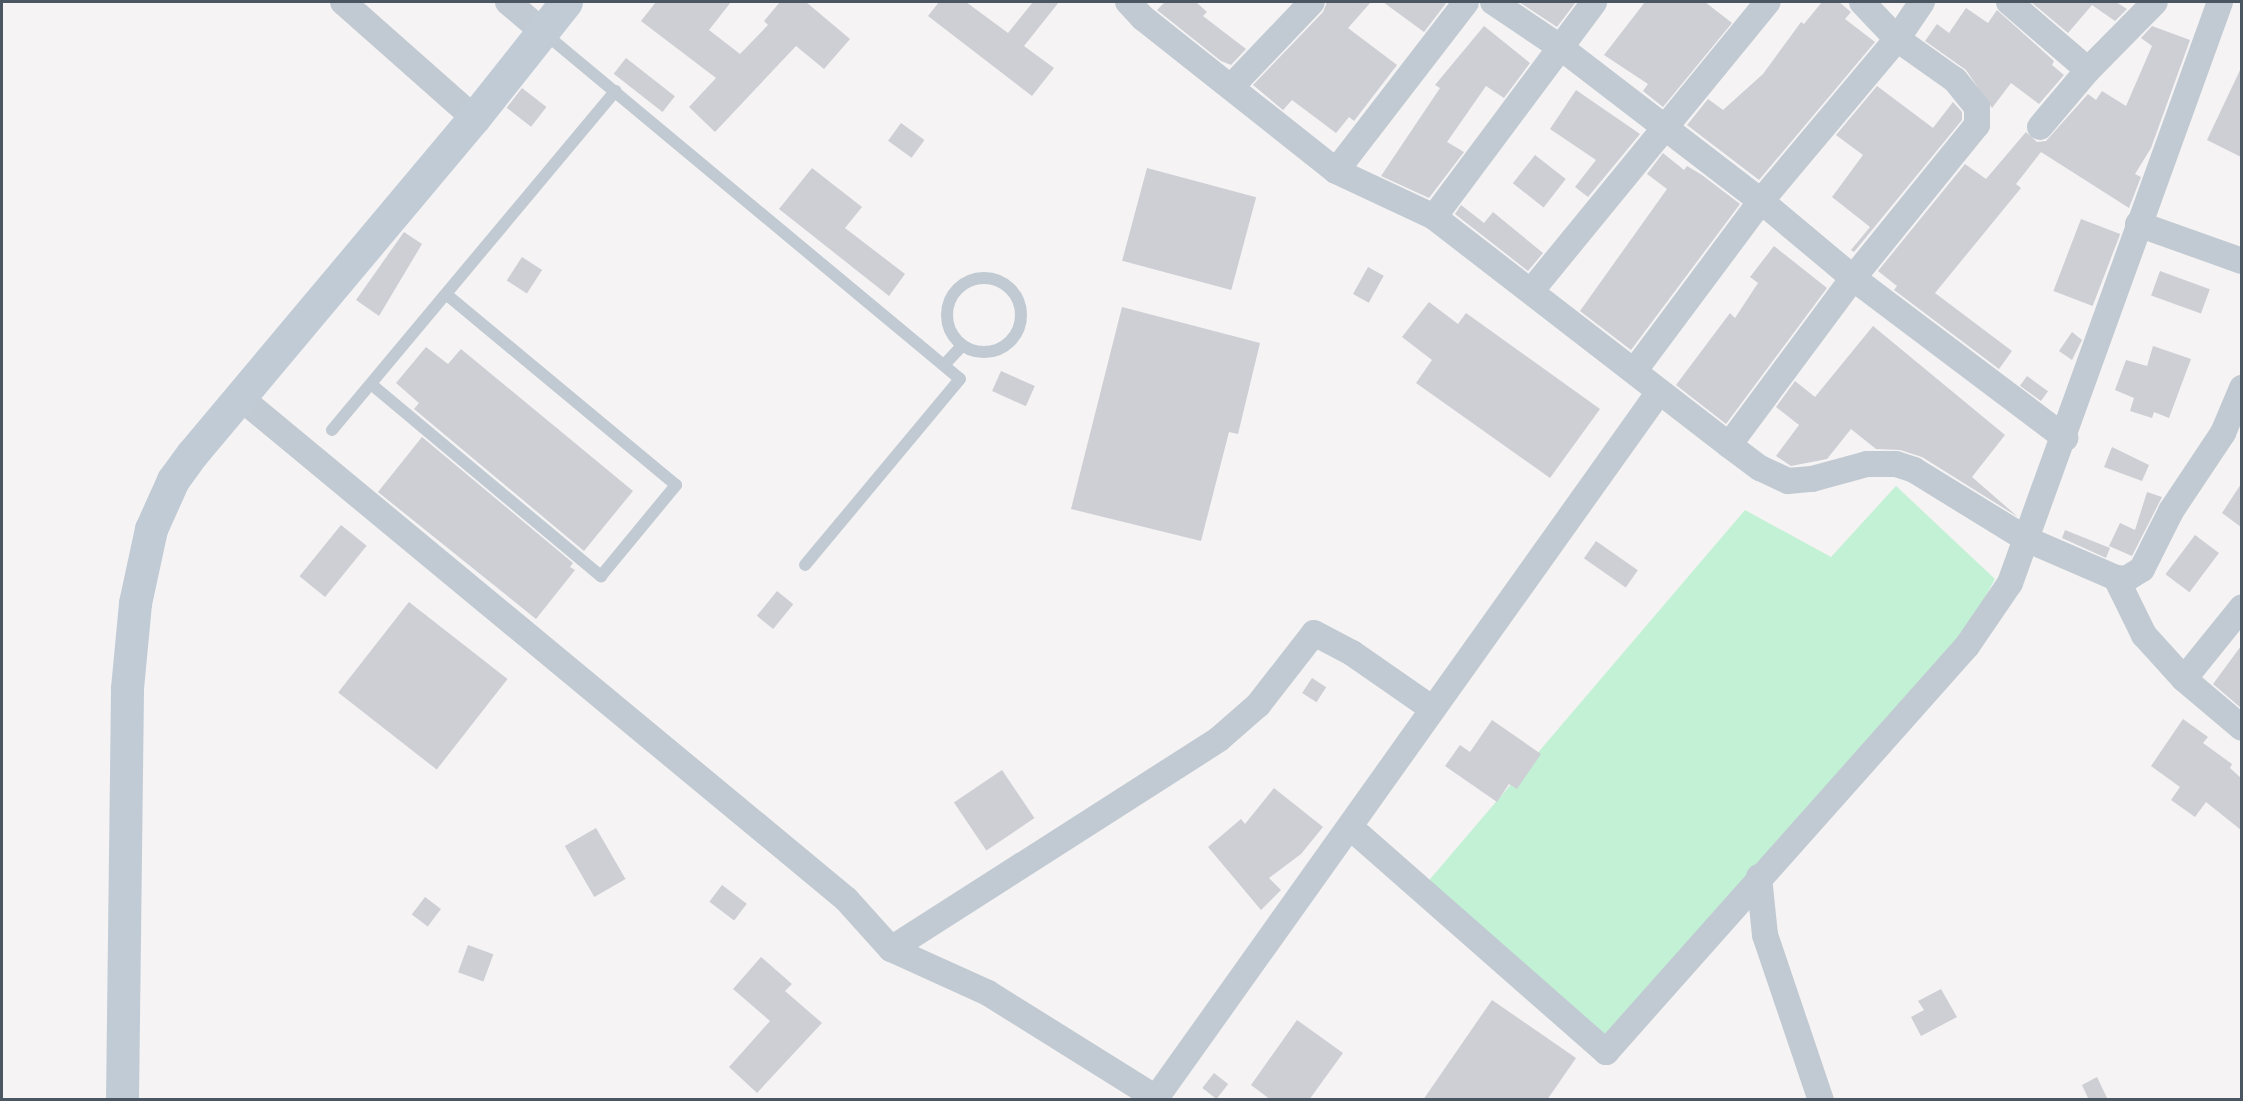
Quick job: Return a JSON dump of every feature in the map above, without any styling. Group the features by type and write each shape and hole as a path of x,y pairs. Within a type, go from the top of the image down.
{"street":[{"path":"343,2 474,118"},
{"path":"508,2 542,31"},
{"path":"122,1100 127,688 135,603 151,529 172,480 242,399 474,118 566,2"},
{"path":"1131,2 1231,87 1336,171 1434,217 1532,290 1729,445 1760,468 1788,481 1812,479 1867,464 1896,464 1914,470 2026,539 2116,578 2140,573 2171,511 2223,433 2241,388"},
{"path":"1231,87 1312,2"},
{"path":"1336,171 1466,2"},
{"path":"1493,2 1560,47 1761,201 1853,278 2065,438"},
{"path":"1434,217 1594,2"},
{"path":"1532,290 1768,2"},
{"path":"1729,445 1853,278 1977,125 1977,107 1955,80 1897,39 1862,2"},
{"path":"1635,370 1761,201 1897,39 1923,2"},
{"path":"2009,2 2088,70"},
{"path":"2040,127 2088,70 2155,2"},
{"path":"1350,827 1606,1052 1967,646 2010,583 2065,438 2138,224 2220,2"},
{"path":"2138,224 2241,261"},
{"path":"242,399 829,884 891,949 988,993 1157,1099 1350,827 1431,708 1659,392"},
{"path":"2116,578 2144,635 2184,679 2241,728"},
{"path":"2184,679 2241,607"},
{"path":"891,949 1219,739 1258,705 1307,636 1314,633 1352,652 1431,708"},
{"path":"1759,878 1765,935 1821,1100"}],"lane":[{"path":"542,31 960,379 805,565"},
{"path":"332,430 615,91"},
{"path":"983,276 1006,283 1020,302 1021,326 1007,346 984,353 962,346 947,327 947,303 961,284 983,276"},
{"path":"371,384 601,576 676,486 446,294"},
{"path":"944,365 962,346"}],"green space":[{"path":"1896,486 1995,579 1963,637 1611,1039 1425,885 1745,510 1831,557"}],"building":[{"path":"656,2 731,2 709,30 740,54 768,25 764,21 780,2 806,2 850,39 824,69 796,46 715,132 689,107 716,78 641,21"},
{"path":"939,2 966,2 1008,33 1033,2 1059,2 1024,46 1054,68 1032,96 928,16"},
{"path":"1165,2 1196,2 1207,12 1203,16 1246,49 1231,65 1221,61 1157,10"},
{"path":"1327,2 1371,2 1348,28 1397,65 1354,121 1349,117 1336,133 1292,100 1283,110 1253,85 1323,12"},
{"path":"1383,2 1447,2 1424,32"},
{"path":"1519,2 1576,2 1557,27"},
{"path":"1645,2 1705,2 1732,23 1663,107 1643,91 1648,84 1604,55"},
{"path":"1822,2 1839,2 1851,12 1845,19 1875,42 1759,180 1687,125 1708,99 1723,110 1763,74 1801,22 1804,24"},
{"path":"2031,2 2116,2 2127,9 2115,21 2092,5 2068,33"},
{"path":"1966,8 1988,23 1997,10 2054,61 2052,65 2064,75 2039,104 2011,83 1992,108 1966,70 1925,41 1937,24 1949,33"},
{"path":"1484,26 1530,63 1504,98 1486,86 1447,142 1464,152 1429,198 1381,176 1440,88 1435,85"},
{"path":"2152,26 2190,40 2151,148 2135,174 2141,177 2129,208 2041,152 2016,184 2021,188 1935,293 2012,351 1999,369 1894,290 1897,286 1878,271 1965,164 1986,179 2026,132 2037,142 2046,141 2088,94 2096,100 2102,91 2126,106 2152,46 2141,38"},
{"path":"626,58 675,96 663,112 614,74"},
{"path":"2241,68 2241,157 2207,140"},
{"path":"1877,86 1933,128 1953,102 1962,112 1962,120 1854,252 1851,250 1870,227 1832,197 1863,155 1836,135"},
{"path":"522,88 546,107 531,127 507,108"},
{"path":"1576,90 1640,134 1588,197 1575,187 1596,160 1550,129"},
{"path":"901,123 924,140 912,158 888,141"},
{"path":"1663,153 1684,170 1687,166 1702,175 1740,204 1631,350 1580,311 1667,189 1647,174"},
{"path":"1535,155 1566,179 1544,207 1513,183"},
{"path":"812,168 862,207 845,228 905,274 889,296 779,209"},
{"path":"1147,168 1256,197 1231,290 1122,261"},
{"path":"1461,205 1484,223 1493,212 1543,253 1528,271 1455,214"},
{"path":"2081,219 2120,234 2093,306 2053,291"},
{"path":"404,232 422,244 379,316 356,300"},
{"path":"1774,246 1827,288 1726,424 1676,385 1730,313 1735,318 1758,283 1750,277"},
{"path":"522,257 542,270 527,294 507,280"},
{"path":"1368,267 1384,276 1369,303 1353,294"},
{"path":"2160,271 2210,289 2201,314 2151,295"},
{"path":"1429,302 1458,324 1466,313 1600,409 1550,478 1416,383 1432,360 1402,337"},
{"path":"1122,307 1260,343 1238,434 1229,432 1201,541 1071,509"},
{"path":"1873,326 2005,435 1972,477 2018,517 1922,457 1900,450 1876,449 1851,429 1827,459 1791,466 1776,456 1799,425 1776,407 1795,381 1815,397"},
{"path":"2072,332 2082,340 2072,360 2059,351"},
{"path":"2153,346 2191,359 2169,418 2154,412 2152,418 2130,411 2134,398 2115,390 2126,360 2147,366"},
{"path":"426,347 448,364 461,349 633,491 584,551 414,409 419,403 396,383"},
{"path":"1001,371 1035,386 1026,406 992,391"},
{"path":"2027,376 2048,391 2041,401 2020,386"},
{"path":"422,437 573,563 570,567 575,570 536,619 378,492"},
{"path":"2112,447 2149,465 2142,481 2104,467"},
{"path":"2241,484 2241,527 2222,513"},
{"path":"2147,492 2162,497 2132,556 2109,546 2120,523 2135,530"},
{"path":"341,525 367,546 325,597 299,576"},
{"path":"2065,530 2110,548 2106,558 2062,538"},
{"path":"2195,535 2219,553 2189,592 2166,574"},
{"path":"1596,541 1638,570 1626,587 1584,558"},
{"path":"777,591 793,604 773,629 757,616"},
{"path":"409,602 508,679 437,770 338,693"},
{"path":"2241,646 2241,708 2213,684"},
{"path":"1312,678 1326,687 1316,702 1302,693"},
{"path":"2183,719 2208,737 2203,743 2232,764 2230,768 2241,778 2241,830 2206,802 2195,817 2171,800 2180,787 2151,766"},
{"path":"1492,720 1541,754 1517,789 1509,784 1497,802 1445,766 1460,745 1470,752"},
{"path":"1002,770 1034,818 986,851 954,802"},
{"path":"1274,788 1323,827 1301,854 1269,878 1281,890 1261,910 1208,847 1241,819 1245,824"},
{"path":"596,828 626,879 594,897 565,846"},
{"path":"722,885 747,904 734,920 709,902"},
{"path":"425,897 441,909 428,927 412,915"},
{"path":"468,945 493,954 483,981 458,972"},
{"path":"761,957 792,984 785,991 822,1023 757,1093 729,1067 770,1021 733,989"},
{"path":"1941,989 1957,1017 1921,1036 1911,1017 1924,1010 1918,1001"},
{"path":"1492,1000 1576,1058 1547,1100 1423,1100"},
{"path":"1297,1020 1343,1053 1309,1100 1271,1100 1251,1085"},
{"path":"1214,1073 1228,1084 1216,1099 1202,1088"},
{"path":"2097,1077 2108,1100 2089,1100 2082,1085"}]}
